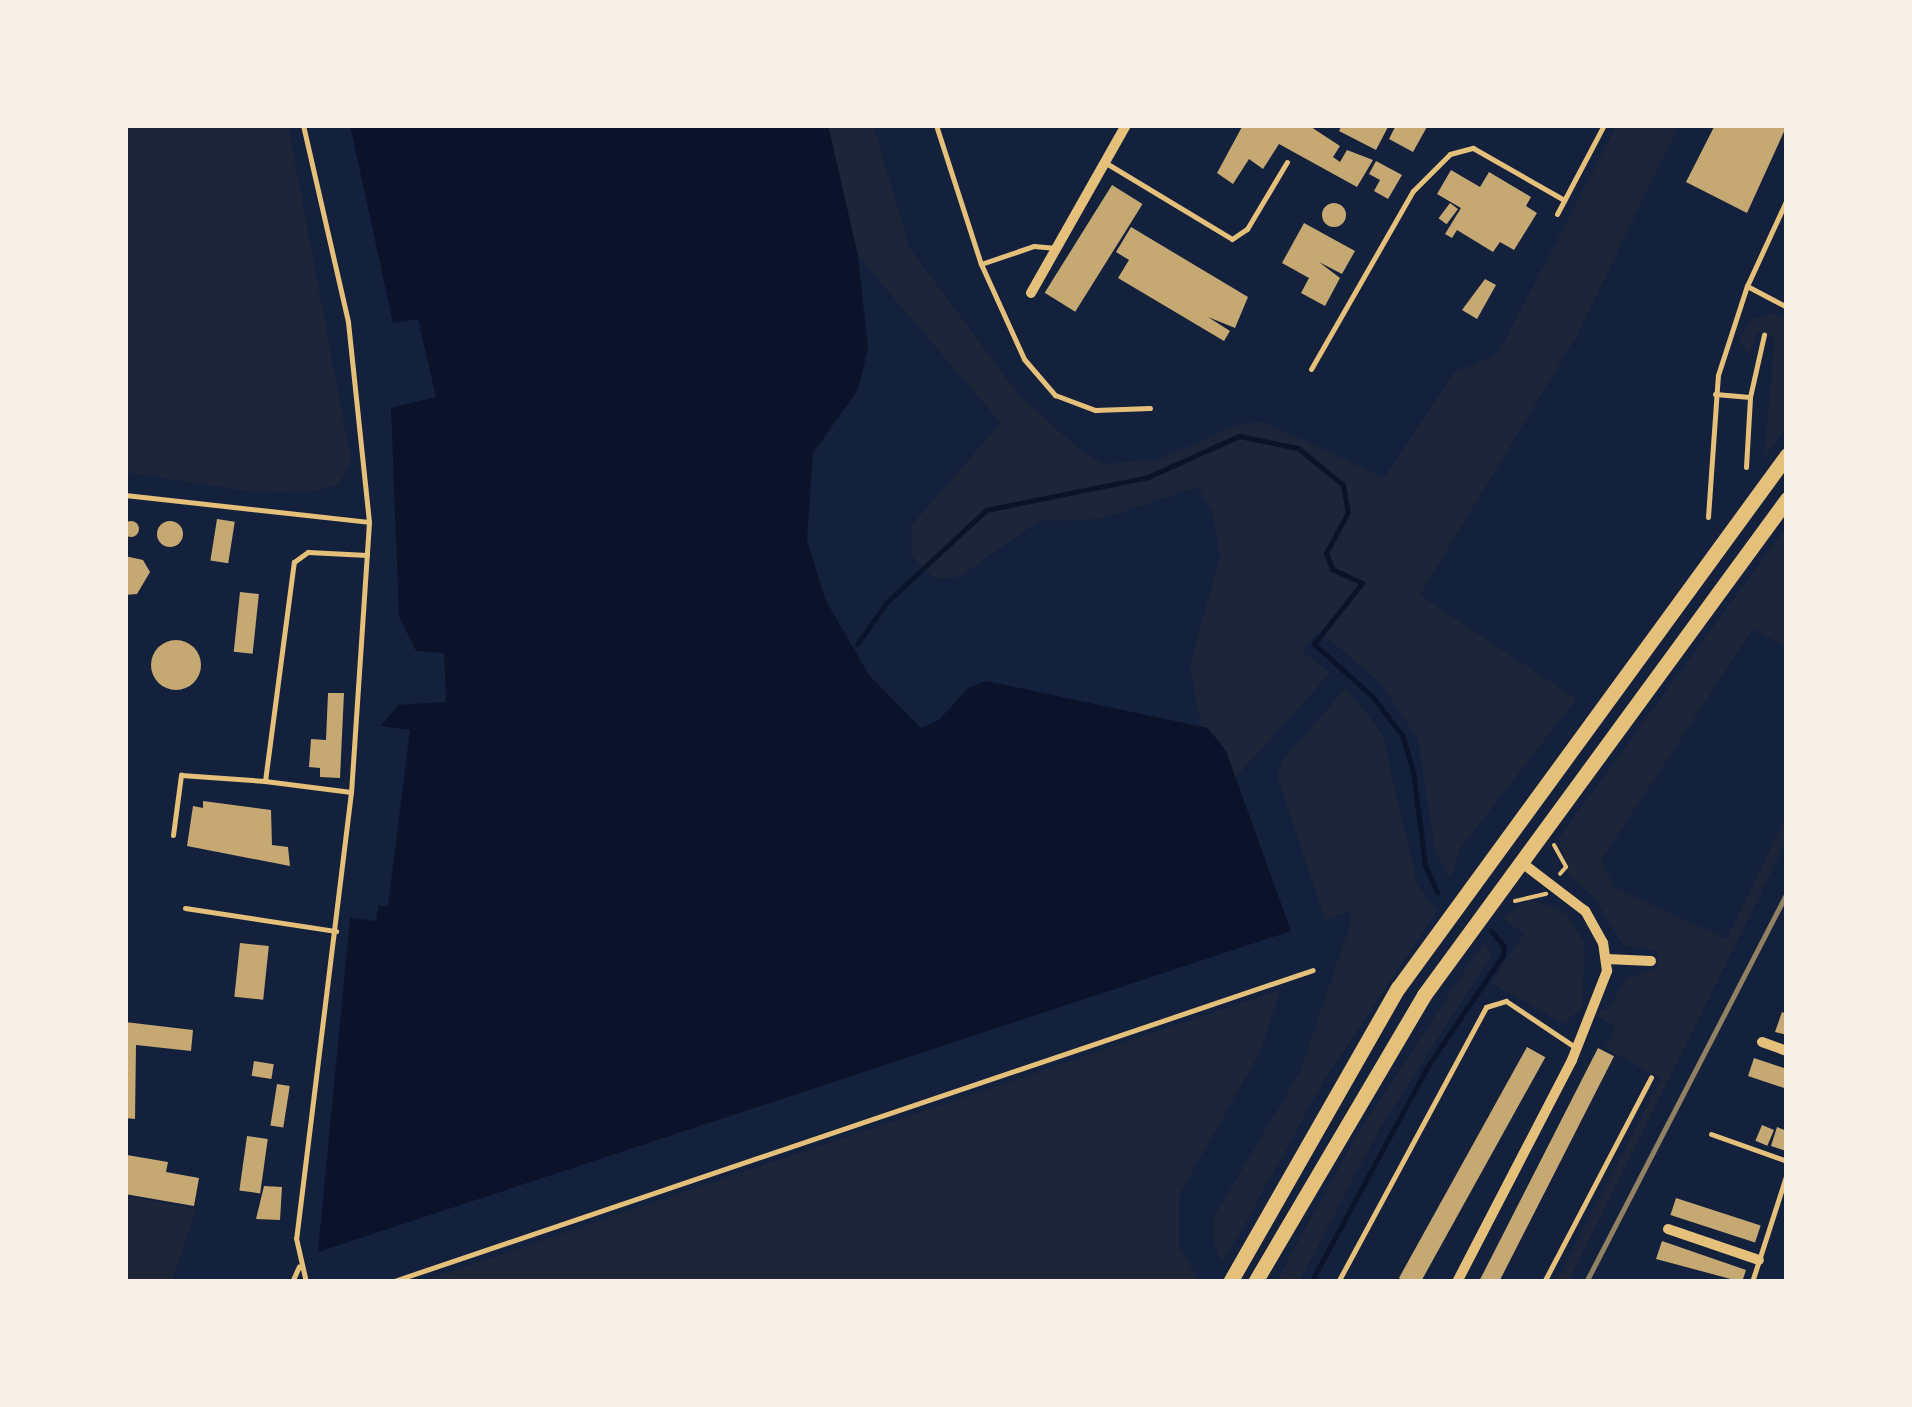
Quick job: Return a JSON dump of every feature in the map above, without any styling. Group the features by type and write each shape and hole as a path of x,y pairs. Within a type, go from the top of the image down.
{"main road":[{"path":"1230,1282 1398,988 1787,455"},
{"path":"1256,1282 1394,1042 1787,499"}],"street":[{"path":"1031,293 1126,125"},
{"path":"1457,1282 1604,982 1607,958 1585,911 1521,862"},
{"path":"1607,958 1651,961"},
{"path":"1762,1042 1787,1052"},
{"path":"1668,1229 1759,1260"}],"lane":[{"path":"304,125 348,322 369,522 351,792 296,1238 299,1266 306,1282"},
{"path":"936,125 981,264 1024,359 1055,395 1094,410 1150,408"},
{"path":"1557,214 1604,125"},
{"path":"1311,369 1414,190 1450,154 1473,148 1564,200"},
{"path":"1104,161 1232,238 1246,229 1287,162"},
{"path":"1708,517 1714,394 1747,286 1787,199"},
{"path":"1776,218 1787,223"},
{"path":"981,264 1034,246 1056,248"},
{"path":"1747,286 1787,307"},
{"path":"1746,467 1750,397 1764,335"},
{"path":"1714,394 1750,397"},
{"path":"125,495 369,522"},
{"path":"265,781 294,562 308,552 367,555"},
{"path":"173,835 181,775 351,792"},
{"path":"185,908 336,932"},
{"path":"391,1282 1313,970"},
{"path":"1338,1282 1486,1008 1506,1001 1576,1042"},
{"path":"1544,1282 1651,1076"},
{"path":"1711,1134 1787,1161"},
{"path":"1752,1282 1787,1173"},
{"path":"292,1282 299,1266"}],"shaded area":[{"path":"125,125 288,125 351,461 338,485 306,493 247,491 125,472"},
{"path":"350,125 828,125 858,256 868,348 858,390 813,453 807,540 825,599 869,675 921,728 939,720 968,688 986,681 1208,728 1226,751 1291,931 318,1252 350,918 376,921 378,906 388,906 410,730 381,726 398,705 446,702 444,653 416,651 399,617 391,408 436,397 418,319 393,323"},
{"path":"828,125 873,125 909,247 1017,393 1081,451 1104,464 1160,459 1239,424 1264,422 1384,478 1453,374 1499,352 1617,125 1679,125 1576,337 1420,595 1576,699 1459,850 1450,879 1435,850 1418,739 1382,685 1319,630 1302,651 1330,673 1236,777 1221,741 1201,726 1190,666 1220,556 1212,510 1197,487 1101,519 1039,521 959,577 934,578 911,555 912,525 1001,423 858,256"},
{"path":"1769,314 1787,316 1787,427 1764,457 1775,338 1757,332 1750,356 1739,340 1751,320"},
{"path":"1787,526 1787,647 1753,629 1601,860 1615,888 1727,939 1787,815 1787,840 1568,1282 1556,1282 1661,1079 1605,1048 1616,1027 1594,1014 1608,1009 1626,978 1658,969 1657,951 1623,945 1595,899 1568,874 1559,838"},
{"path":"1346,688 1382,733 1417,884 1437,911 1325,1079 1223,1263 1214,1244 1214,1217 1301,1070 1351,921 1351,910 1325,920 1277,776 1282,761"},
{"path":"1530,899 1567,914 1585,944 1582,1008 1563,1023 1491,983 1524,934 1503,918"},
{"path":"1483,943 1492,954 1380,1128 1299,1282 1276,1282 1357,1135"},
{"path":"1280,990 1261,1050 1179,1195 1179,1247 1200,1282 419,1282"},
{"path":"125,1196 196,1209 172,1282 125,1282"}],"building":[{"path":"1243,125 1308,125 1340,146 1333,157 1340,162 1347,150 1373,160 1357,187 1279,144 1263,169 1249,159 1233,184 1217,173"},
{"path":"1342,125 1389,125 1376,150 1339,131"},
{"path":"1396,125 1428,125 1413,152 1389,139"},
{"path":"1715,125 1787,125 1747,213 1686,182"},
{"path":"1376,161 1402,175 1388,199 1374,191 1380,180 1369,174"},
{"path":"1451,170 1480,187 1489,172 1531,197 1526,206 1537,213 1514,250 1500,242 1493,252 1457,230 1452,238 1445,234 1461,208 1437,194"},
{"path":"1112,185 1143,204 1075,312 1045,293"},
{"path":"1334,203 1346,215 1334,227 1322,215"},
{"path":"1450,203 1458,209 1447,224 1439,218"},
{"path":"1304,223 1355,251 1342,274 1319,262 1340,278 1325,306 1301,293 1309,278 1282,263"},
{"path":"1131,227 1248,297 1235,328 1208,317 1230,331 1224,341 1118,278 1129,260 1116,252"},
{"path":"1485,279 1496,285 1477,319 1462,310"},
{"path":"217,519 235,522 228,563 210,560"},
{"path":"131,521 139,529 131,537 123,529"},
{"path":"170,521 179,525 183,534 179,543 170,547 161,543 157,534 161,525"},
{"path":"125,556 143,560 150,572 137,594 125,595"},
{"path":"240,592 259,594 253,654 234,652"},
{"path":"176,640 194,647 201,665 194,683 176,690 158,683 151,665 158,647"},
{"path":"328,693 344,693 340,778 320,777 320,768 309,767 311,739 326,740"},
{"path":"203,801 271,810 272,845 288,847 290,866 187,846 193,806 203,808"},
{"path":"240,943 269,946 263,1000 234,997"},
{"path":"1782,1012 1787,1014 1787,1035 1775,1032"},
{"path":"125,1022 193,1030 191,1051 136,1045 135,1119 125,1118"},
{"path":"1527,1047 1545,1057 1421,1282 1399,1278"},
{"path":"1598,1048 1614,1056 1499,1282 1479,1282"},
{"path":"1754,1058 1787,1069 1787,1089 1748,1076"},
{"path":"254,1061 274,1064 271,1079 252,1076"},
{"path":"277,1084 290,1086 283,1128 270,1125"},
{"path":"1762,1125 1774,1130 1767,1146 1755,1141"},
{"path":"1777,1127 1787,1131 1786,1151 1771,1146"},
{"path":"247,1136 268,1139 260,1193 239,1190"},
{"path":"127,1155 168,1162 166,1172 199,1178 194,1206 125,1194"},
{"path":"264,1186 282,1187 280,1220 256,1219"},
{"path":"1676,1198 1761,1226 1755,1243 1670,1215"},
{"path":"1662,1241 1746,1270 1742,1282 1656,1259"}],"waterway":[{"path":"857,644 887,602 986,510 1148,477 1239,436 1298,448 1343,485 1348,512 1326,553 1332,569 1362,583 1314,644 1372,696 1402,735 1413,772 1425,865 1437,892"},
{"path":"1311,1282 1429,1064 1503,955 1504,946 1491,931"}],"railway":[{"path":"1586,1282 1787,893"}]}
